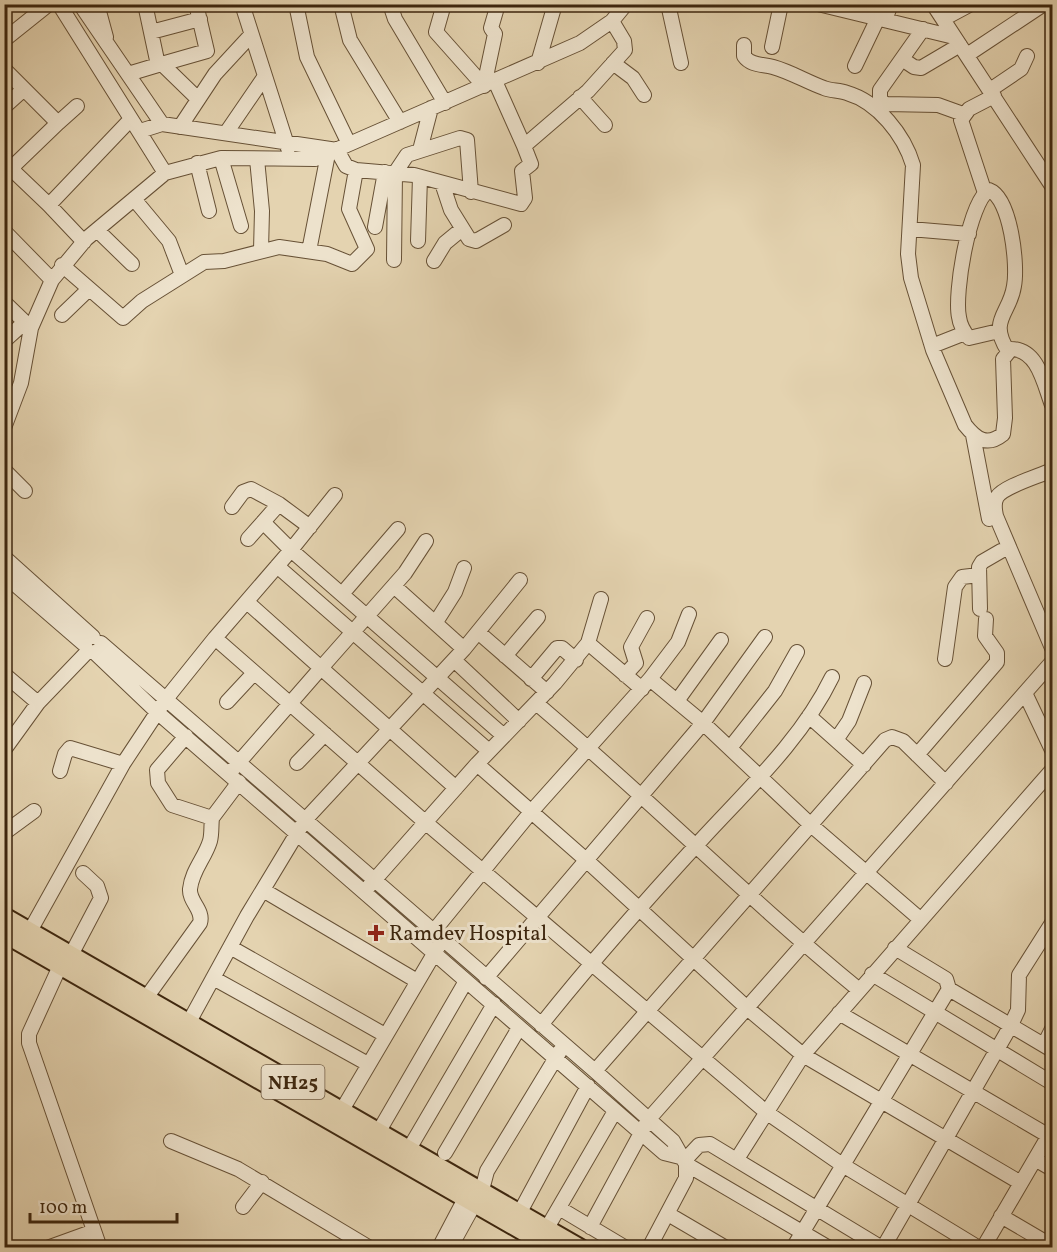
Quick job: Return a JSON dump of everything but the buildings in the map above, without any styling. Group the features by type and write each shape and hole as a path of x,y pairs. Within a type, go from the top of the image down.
{"main road":[{"name":"NH25","path":"4,916 30,931 66,960 474,1194 520,1212 581,1248"},
{"name":"NH25","path":"4,934 146,998 379,1131 409,1149 551,1248"}],"street":[{"path":"4,40 49,4"},
{"path":"59,4 165,172"},
{"path":"80,4 162,124"},
{"path":"97,4 109,47"},
{"path":"145,4 160,65 198,99"},
{"path":"196,4 215,74"},
{"path":"242,4 293,161"},
{"path":"296,4 307,57 343,163 356,170 420,177 516,205 525,202 521,174 531,164 524,146 489,84 436,32 444,4"},
{"path":"341,4 350,40 399,122"},
{"path":"390,4 395,19 445,102"},
{"path":"489,84 495,34 491,28 498,4"},
{"path":"538,63 555,4"},
{"path":"524,146 580,97 613,63 626,45 609,23 612,4"},
{"path":"4,428 9,399 21,383 28,325 52,280 84,242 165,172 197,162 221,158 293,161 315,159 580,43 609,23 626,4"},
{"path":"668,4 681,63"},
{"path":"772,47 782,4"},
{"path":"818,4 836,6 923,29 961,46"},
{"path":"855,66 891,4"},
{"path":"933,4 1053,186"},
{"path":"943,18 971,4"},
{"path":"902,59 914,68 921,68 1044,4"},
{"path":"151,32 200,19"},
{"path":"923,29 880,90 882,103 938,105 963,114"},
{"path":"180,127 215,74 251,35"},
{"path":"744,45 744,56 750,62 789,72 824,88 848,93 863,100 889,123 909,151 913,165 910,278 932,346 965,425 973,435 981,441 990,441 1003,434 1005,418 1002,390 1003,359 1008,351 1018,349 1033,360 1053,405"},
{"path":"128,74 207,51"},
{"path":"985,193 962,127 963,114 1022,69 1027,56"},
{"path":"613,63 633,78 644,95"},
{"path":"4,69 58,123"},
{"path":"226,133 265,76"},
{"path":"4,107 24,89"},
{"path":"580,97 605,125"},
{"path":"77,106 6,169 49,205 84,242"},
{"path":"420,150 431,108"},
{"path":"49,205 131,119"},
{"path":"140,131 162,124 338,149"},
{"path":"375,227 390,173 403,159 420,150 460,138 467,140 471,192"},
{"path":"309,251 338,149"},
{"path":"221,158 241,226"},
{"path":"257,159 262,211 261,250"},
{"path":"197,162 209,210"},
{"path":"62,266 123,318 138,304 204,262 224,261 279,247 327,254 352,264 368,249 349,209 356,170"},
{"path":"390,173 394,260"},
{"path":"418,241 420,177"},
{"path":"442,183 451,210 469,239 476,241 504,225"},
{"path":"999,331 969,338 964,333 959,318 958,296 969,234 975,209 989,190 994,192 1003,204 1014,256 1014,286 1002,312 999,331 1008,351"},
{"path":"134,200 169,241 182,275"},
{"path":"434,261 445,243 462,229"},
{"path":"910,229 969,234"},
{"path":"97,230 132,264"},
{"path":"4,231 52,280"},
{"path":"62,315 89,289"},
{"path":"4,302 28,325"},
{"path":"4,341 28,325"},
{"path":"932,346 964,333"},
{"path":"973,435 988,514 1001,551 1016,584 1031,597"},
{"path":"4,470 25,491"},
{"path":"1053,470 1008,489 997,498 995,503 996,516 1053,648"},
{"path":"232,507 243,492 251,489 279,504 310,527"},
{"path":"30,931 123,764 166,699 335,495"},
{"path":"248,539 279,504"},
{"path":"263,522 291,550 504,736"},
{"path":"342,594 398,529"},
{"path":"146,998 200,923 201,915 191,897 190,889 195,869 209,842 212,818 234,778 239,762 368,616 426,541"},
{"path":"917,755 997,662 997,653 986,639 979,574 981,562 1001,551"},
{"path":"4,557 157,712 664,1153 683,1161 829,1248"},
{"path":"277,566 422,695 489,751"},
{"path":"436,622 455,592 464,568"},
{"path":"945,659 955,586 962,577 979,574"},
{"path":"4,575 92,646 166,699 673,1141 683,1161 686,1178 649,1248"},
{"path":"189,1022 305,820 464,649 520,580"},
{"path":"393,586 464,649"},
{"path":"365,891 477,764 576,660 588,643 601,599"},
{"path":"248,602 456,788"},
{"path":"342,1110 434,954 438,936 531,812 646,684 678,642 689,614"},
{"path":"505,656 537,617"},
{"path":"625,675 636,663 631,647 647,618"},
{"path":"478,632 547,692"},
{"path":"486,978 585,858 703,723 765,637"},
{"path":"215,638 590,964 650,1012 766,1112 840,1164 981,1248 1051,1133 973,1091 839,1013"},
{"path":"678,700 721,640"},
{"path":"588,643 625,675 678,700 811,825 920,920"},
{"path":"4,750 38,703 92,646"},
{"path":"531,679 557,648 562,648 576,660"},
{"path":"730,748 775,691 797,652"},
{"path":"454,660 519,721"},
{"path":"590,1227 648,1120 805,946 866,873 1053,662"},
{"path":"227,702 254,673"},
{"path":"4,674 38,703"},
{"path":"541,1025 590,964 759,776 809,716 832,677"},
{"path":"836,740 849,721 864,683"},
{"path":"1025,693 1053,750"},
{"path":"536,703 642,794 805,946 858,989"},
{"path":"809,716 864,765"},
{"path":"297,763 325,734"},
{"path":"186,736 158,766 158,783 172,805 212,818"},
{"path":"595,1071 650,1012 885,740 892,737 903,741 946,783"},
{"path":"60,771 65,754 70,748 123,764"},
{"path":"477,764 585,858 693,960 803,1055 1021,1183"},
{"path":"737,1160 803,1055 858,989 1053,770"},
{"path":"4,832 34,811"},
{"path":"83,873 97,886 101,898 66,960 29,1034 28,1043 100,1248"},
{"path":"263,890 417,981"},
{"path":"683,1161 699,1145 710,1144 883,1248 1010,1027 1018,1010 1019,975 1053,923"},
{"path":"230,947 385,1035"},
{"path":"895,948 946,979 949,989 1048,1048 1053,1029"},
{"path":"872,974 1053,1083"},
{"path":"213,978 368,1065"},
{"path":"379,1131 466,981"},
{"path":"793,1248 840,1164 949,989"},
{"path":"409,1149 494,1004"},
{"path":"445,1153 519,1028"},
{"path":"439,1248 474,1194 563,1044"},
{"path":"520,1212 588,1086"},
{"path":"548,1228 615,1111"},
{"path":"171,1141 238,1169 370,1248"},
{"path":"1035,1160 1053,1170"},
{"path":"243,1207 262,1182"},
{"path":"450,1248 474,1194"},
{"path":"559,1208 626,1248"},
{"path":"668,1214 726,1248"},
{"path":"1001,1216 1053,1246"},
{"path":"47,1248 94,1231"}],"place":[{"name":"Ramdev Hospital","path":"376,933"}]}
